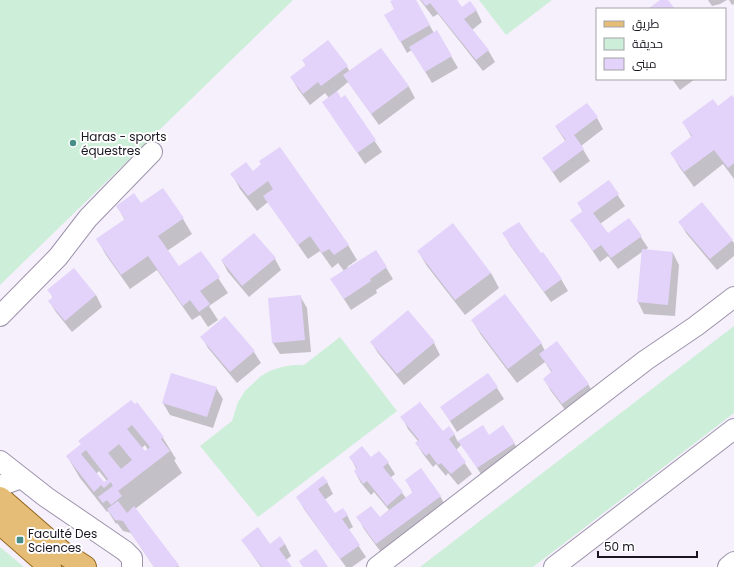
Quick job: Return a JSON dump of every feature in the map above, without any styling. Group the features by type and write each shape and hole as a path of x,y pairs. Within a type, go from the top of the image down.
{"main road":[{"path":"0,498 62,552 85,567"},
{"path":"0,523 50,567"}],"street":[{"path":"0,316 58,257 88,218 152,152"},
{"path":"377,567 646,360 696,326 734,296"},
{"path":"554,567 734,430"},
{"path":"0,461 46,497 125,551 132,558 132,567"},
{"path":"0,486 21,478"},
{"path":"728,567 734,562"}],"green space":[{"name":"Haras - sports équestres","path":"0,0 293,0 0,285"},
{"path":"479,0 552,0 506,35"},
{"path":"734,326 734,413 533,567 420,567"},
{"path":"340,337 397,411 258,517 200,446 232,421 238,402 245,391 261,376 282,367 304,365"},
{"path":"0,547 24,567 0,567"}],"building":[{"path":"416,0 430,25 400,42 384,15 394,9 390,1"},
{"path":"421,0 457,0 462,7 470,1 477,10 464,19 489,50 476,60 430,3 426,6"},
{"path":"660,0 668,0 674,8 649,8"},
{"path":"437,30 452,56 425,72 409,47"},
{"path":"328,40 348,66 321,86 318,82 303,94 290,77 306,65 302,60"},
{"path":"381,48 409,86 371,114 343,75"},
{"path":"337,91 341,98 345,95 376,140 357,153 322,102"},
{"path":"732,95 734,98 734,163 728,168 714,150 684,172 670,153 692,136 682,122 713,99 718,106"},
{"path":"587,103 598,117 574,135 584,149 553,172 542,158 566,140 555,126"},
{"path":"280,147 349,245 334,255 329,249 322,253 310,236 298,245 263,196 273,189 268,181 248,196 230,174 246,162 253,171 261,164 259,161"},
{"path":"609,180 619,194 593,213 608,233 629,218 642,236 611,258 601,245 593,251 570,220 583,211 577,203"},
{"path":"163,188 184,218 158,236 179,266 201,251 220,277 200,291 210,304 199,312 190,300 183,306 148,256 121,275 96,239 125,219 116,206 134,193 141,203"},
{"path":"702,202 733,240 710,259 678,222"},
{"path":"519,222 562,279 544,292 502,233"},
{"path":"453,223 491,273 455,300 417,251"},
{"path":"254,233 276,258 242,286 221,260"},
{"path":"642,249 673,252 668,305 637,302"},
{"path":"376,250 387,267 370,279 371,281 344,299 330,279"},
{"path":"74,268 96,295 65,321 48,301 53,297 47,290"},
{"path":"505,294 542,343 508,369 471,320"},
{"path":"301,295 305,340 272,343 268,298"},
{"path":"408,310 435,342 397,374 370,342"},
{"path":"225,316 255,351 230,372 200,337"},
{"path":"557,341 589,384 562,404 543,379 552,371 539,354"},
{"path":"171,373 217,387 207,417 162,403"},
{"path":"488,373 498,387 450,421 440,407"},
{"path":"131,400 135,404 137,402 164,437 161,439 170,451 118,491 122,496 111,505 107,500 103,503 98,497 113,486 111,482 104,488 101,485 94,492 66,456 81,444 78,441","holes":["132,425 150,447 145,451 127,429","119,444 132,460 121,469 108,453","86,450 108,479 104,482 81,454"]},
{"path":"420,402 443,431 449,426 455,434 449,439 466,462 451,474 441,463 438,465 429,453 426,456 415,443 419,440 400,417"},
{"path":"483,425 489,435 503,425 515,443 477,468 458,441"},
{"path":"362,446 371,457 379,451 389,462 383,467 403,492 387,506 367,481 363,484 354,471 357,468 349,457"},
{"path":"421,468 441,496 376,544 356,517 371,506 380,517 413,492 405,480"},
{"path":"323,476 328,482 318,489 335,513 343,508 348,515 342,519 360,545 340,559 296,497"},
{"path":"118,501 127,513 134,506 179,565 176,567 154,567 123,521 115,520 107,509"},
{"path":"258,527 270,544 280,536 285,544 279,549 292,567 262,567 241,540"},
{"path":"316,549 328,567 303,567 299,561"}],"place":[{"name":"Haras - sports équestres","path":"73,143"},
{"name":"Faculté Des Sciences","path":"20,540"}]}
